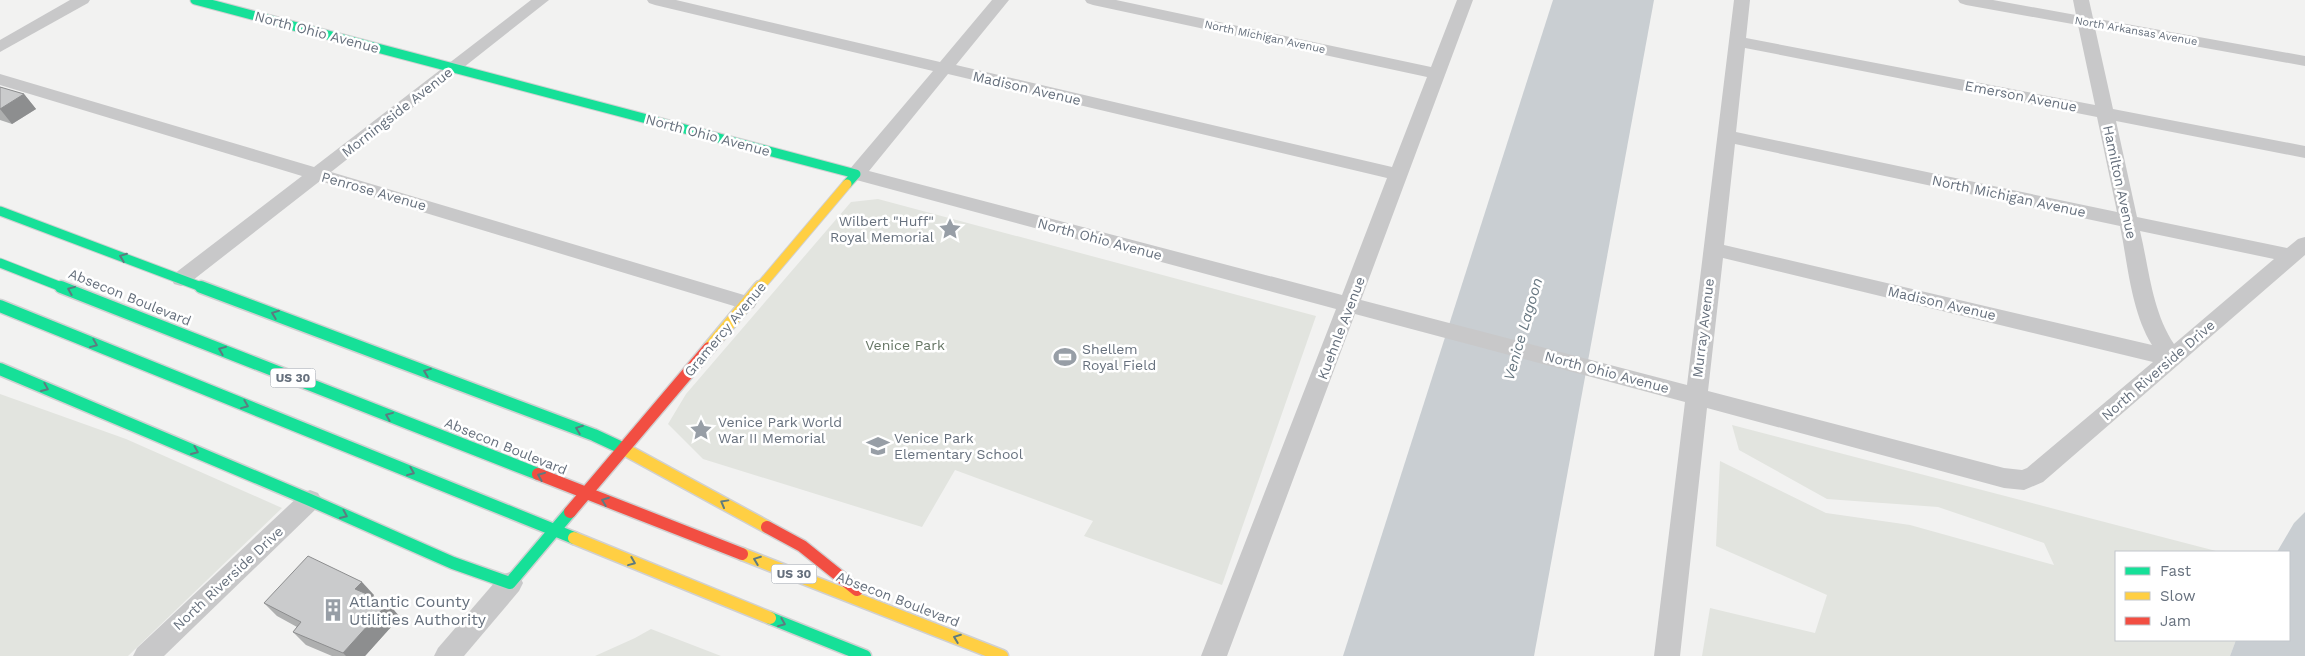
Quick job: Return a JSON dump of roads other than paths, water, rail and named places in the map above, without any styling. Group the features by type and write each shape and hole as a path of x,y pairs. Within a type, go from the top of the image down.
{"main road":[{"name":"North Ohio Avenue","path":"195,0 856,174"},
{"name":"Gramercy Avenue","path":"510,583 856,174"},
{"path":"0,210 594,434 802,546 880,608"},
{"name":"Absecon Boulevard","path":"0,263 1002,656"},
{"path":"0,306 865,656"},
{"path":"0,369 310,500 453,563 510,583"}],"street":[{"path":"0,47 82,0"},
{"name":"Morningside Avenue","path":"181,279 541,0"},
{"name":"Madison Avenue","path":"655,0 1399,175"},
{"name":"Gramercy Avenue","path":"856,174 1001,0"},
{"name":"North Michigan Avenue","path":"1093,0 1438,74"},
{"name":"Kuehnle Avenue","path":"1214,656 1466,0"},
{"name":"Murray Avenue","path":"1667,656 1695,395 1742,0"},
{"name":"North Arkansas Avenue","path":"1966,0 2305,61"},
{"name":"Hamilton Avenue","path":"2080,0 2153,328 2160,342 2172,358"},
{"name":"Emerson Avenue","path":"1737,41 2305,152"},
{"name":"Penrose Avenue","path":"0,79 747,303"},
{"name":"North Michigan Avenue","path":"1726,136 2128,222 2298,250"},
{"name":"North Ohio Avenue","path":"856,174 2004,478"},
{"name":"Madison Avenue","path":"1712,249 2172,358"},
{"name":"North Riverside Drive","path":"2004,478 2024,480 2035,475 2298,250"},
{"name":"North Riverside Drive","path":"146,656 310,500"},
{"name":"Gramercy Avenue","path":"447,656 510,583"}],"water":[{"name":"Venice Lagoon","path":"1553,0 1654,0 1534,656 1343,656"},
{"path":"2305,512 2305,656 2230,656 2236,641 2290,641 2290,551 2278,551 2294,523"}],"place":[{"name":"Wilbert \"Huff\" Royal Memorial","path":"950,229"},
{"name":"Shellem Royal Field","path":"1065,357"},
{"name":"Venice Park World War II Memorial","path":"701,430"},
{"name":"Venice Park Elementary School","path":"878,446"},
{"name":"Atlantic County Utilities Authority","path":"333,610"}],"park label":[{"name":"Venice Park","path":"905,345"}]}
